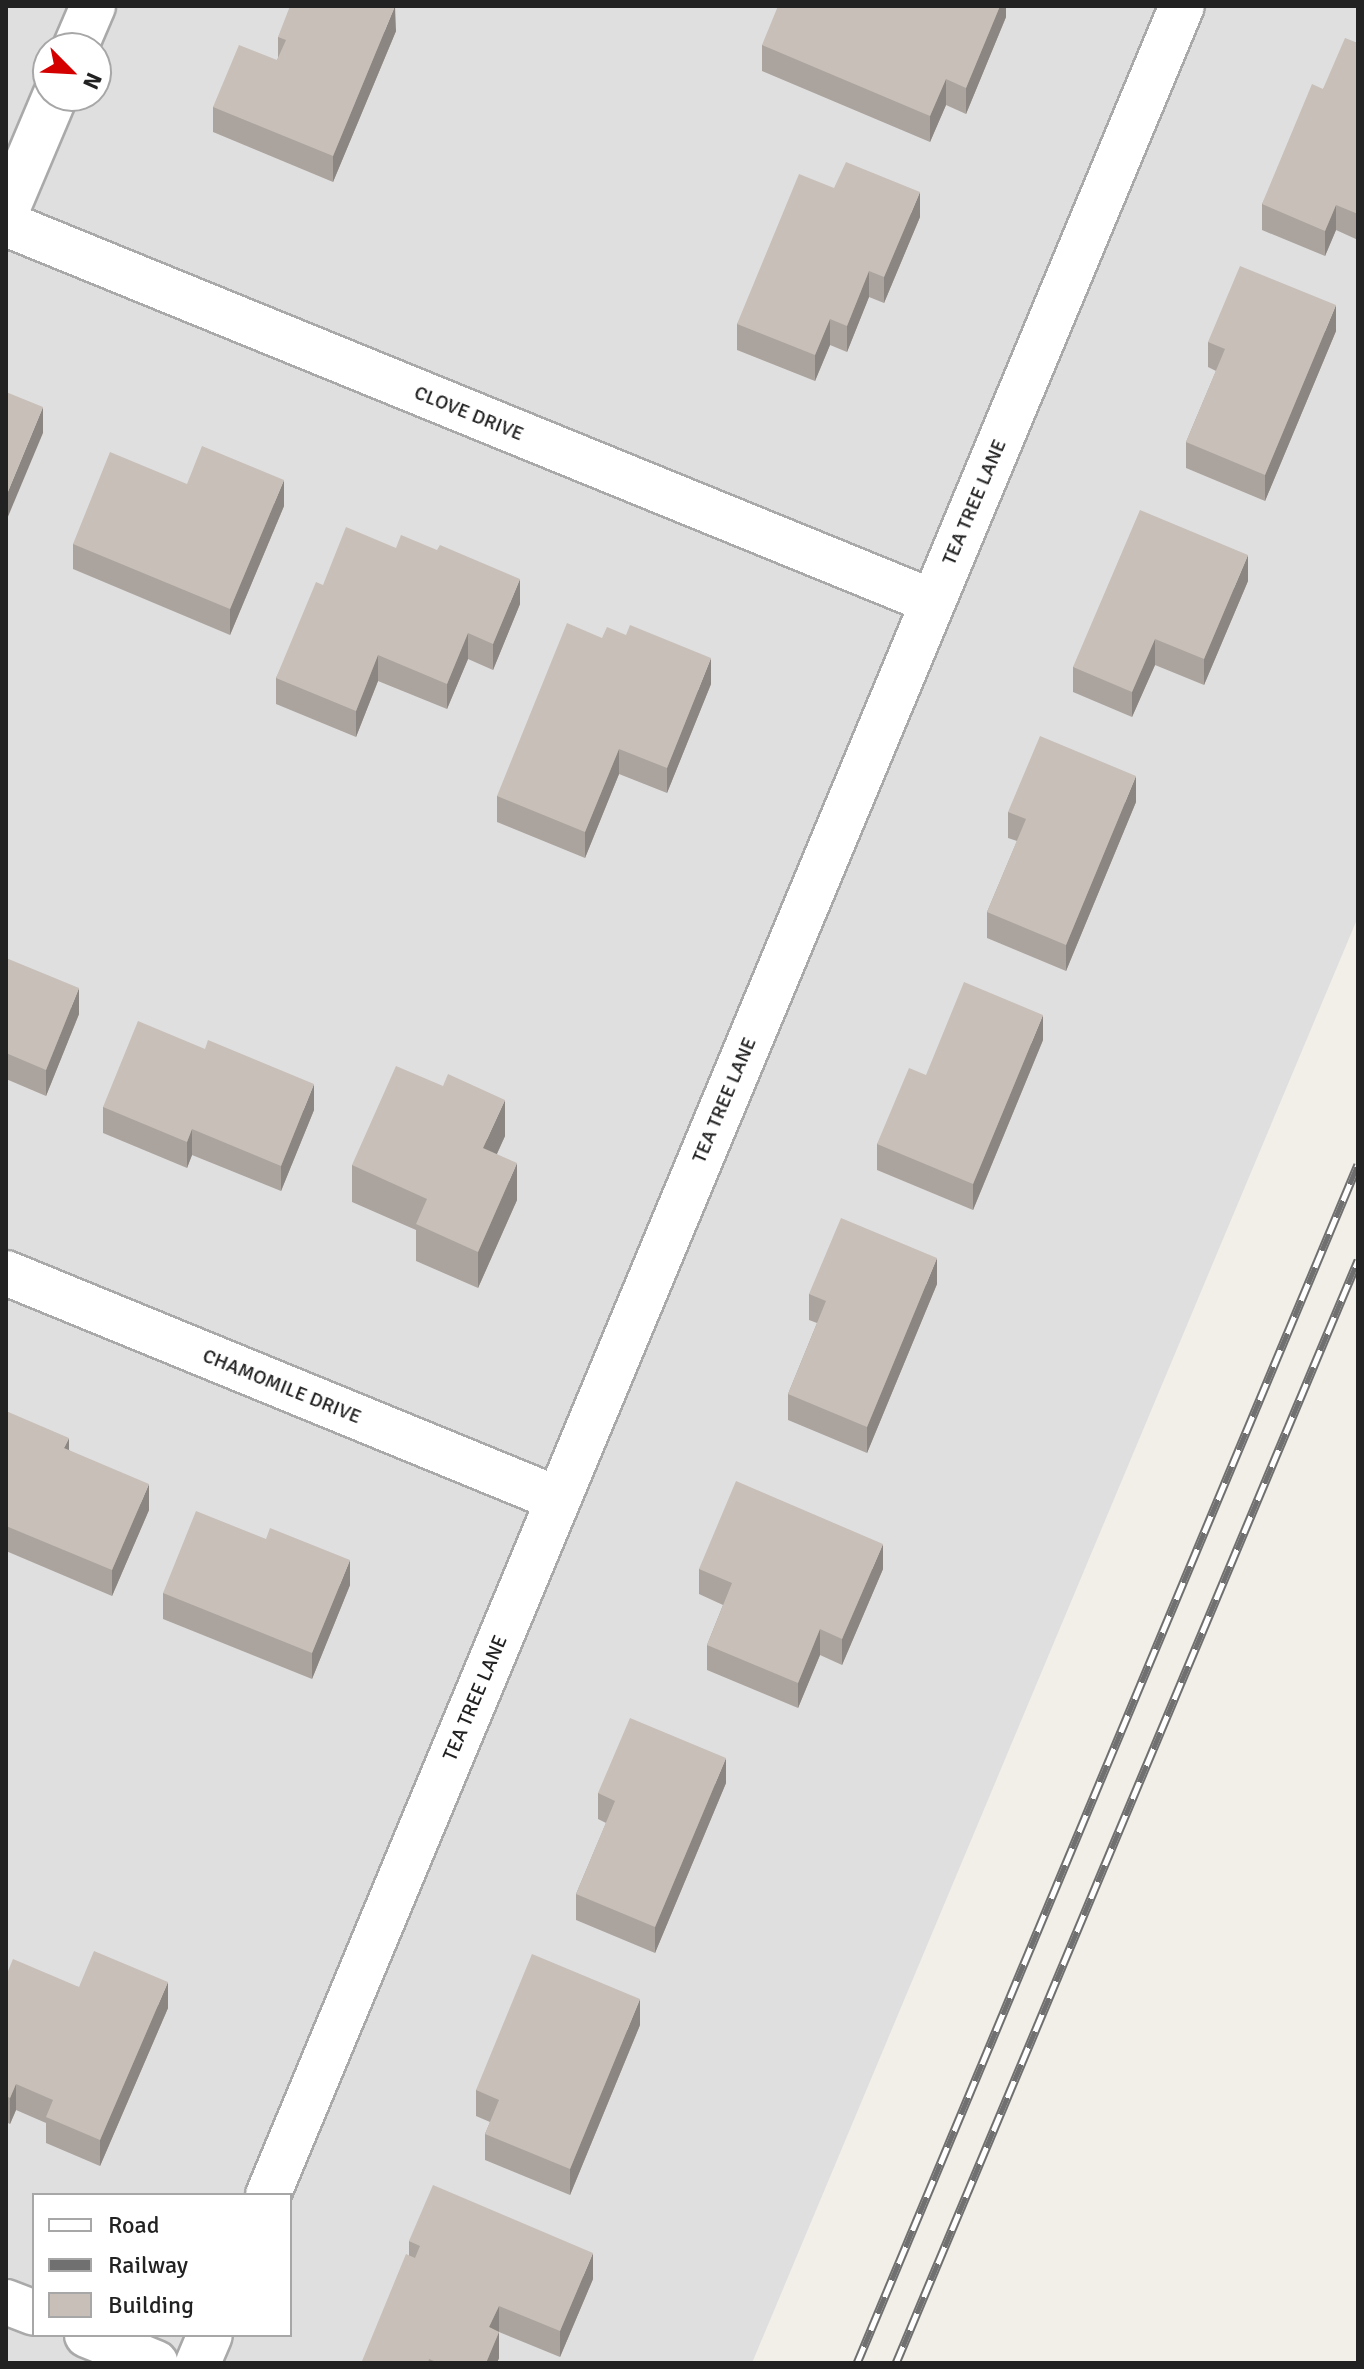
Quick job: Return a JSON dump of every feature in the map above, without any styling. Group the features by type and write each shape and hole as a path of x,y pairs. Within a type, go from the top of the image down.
{"street":[{"path":"82,32 93,6"},
{"name":"TEA TREE LANE","path":"269,2193 1182,6"},
{"path":"6,212 48,112"},
{"name":"CLOVE DRIVE","path":"6,224 933,602"},
{"name":"CHAMOMILE DRIVE","path":"6,1273 558,1499"},
{"path":"6,2302 32,2312"},
{"path":"92,2337 156,2363"},
{"path":"198,2363 209,2337"}],"shaded area":[{"path":"6,6 1358,6 1358,917 752,2363 6,2363"}],"building":[{"path":"290,6 395,6 333,156 213,107 239,45 277,60 286,40 278,37"},
{"path":"778,6 1000,6 966,88 946,79 930,116 762,45"},
{"path":"1345,38 1358,43 1358,214 1336,205 1325,231 1262,204 1312,84 1323,89"},
{"path":"846,162 920,192 884,277 869,271 847,326 830,319 815,355 737,324 799,174 834,188"},
{"path":"1240,266 1336,305 1265,475 1186,442 1225,349 1208,342"},
{"path":"6,392 43,407 7,494 6,493"},
{"path":"202,446 284,480 230,609 73,544 110,452 187,484"},
{"path":"1140,510 1248,555 1204,659 1155,639 1132,692 1073,667"},
{"path":"346,527 396,548 401,535 437,550 440,545 520,579 493,644 468,633 447,684 378,655 356,711 276,678 316,582 323,585"},
{"path":"567,623 602,638 607,627 626,635 630,625 711,658 667,768 619,749 585,832 497,796"},
{"path":"1040,736 1136,776 1066,945 987,912 1026,819 1008,812"},
{"path":"6,958 79,988 46,1070 6,1053"},
{"path":"964,982 1043,1015 973,1184 877,1144 909,1068 926,1075"},
{"path":"138,1021 205,1049 208,1040 314,1084 281,1166 192,1129 187,1142 103,1107"},
{"path":"396,1066 443,1086 448,1074 505,1100 483,1148 517,1163 478,1252 416,1224 427,1199 352,1165"},
{"path":"841,1218 937,1258 867,1427 788,1394 826,1301 809,1294"},
{"path":"6,1411 69,1438 64,1448 149,1484 112,1570 6,1526"},
{"path":"736,1481 883,1544 842,1639 820,1629 798,1683 707,1645 732,1583 699,1569"},
{"path":"196,1511 266,1539 270,1528 350,1560 312,1653 163,1593"},
{"path":"630,1718 726,1758 655,1927 576,1894 615,1801 598,1793"},
{"path":"94,1951 168,1982 100,2140 46,2117 53,2100 16,2084 10,2098 6,2096 6,1976 13,1959 79,1987"},
{"path":"532,1954 640,1999 570,2169 485,2134 499,2100 476,2090"},
{"path":"433,2185 593,2253 560,2331 499,2306 489,2327 499,2332 486,2363 439,2363 429,2359 428,2363 362,2361 406,2254 415,2258 420,2246 409,2241"}],"railway":[{"path":"857,2363 1358,1164"},
{"path":"896,2363 1358,1260"}]}
